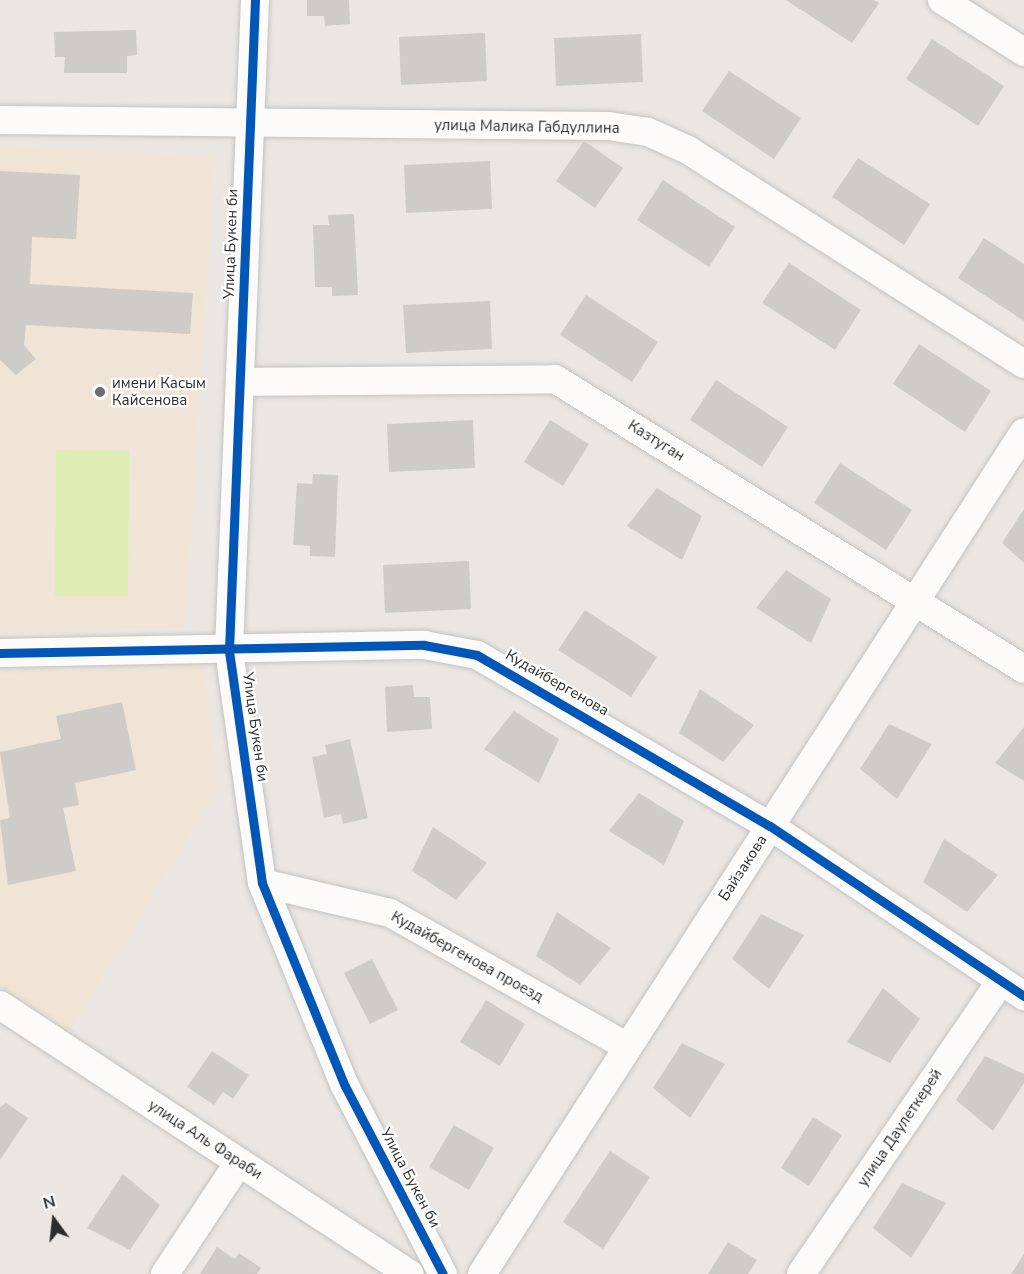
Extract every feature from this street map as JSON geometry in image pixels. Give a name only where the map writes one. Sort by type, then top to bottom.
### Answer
[{"type":"street","name":"Улица Букен би","points":[[255,0],[229,651],[262,883],[345,1086],[443,1274]]},
{"type":"street","points":[[942,0],[1024,52]]},
{"type":"street","name":"улица Малика Габдуллина","points":[[0,120],[250,125],[608,126],[648,132],[688,150],[1024,364]]},
{"type":"street","name":"Казтуган","points":[[240,382],[555,379],[913,604],[1024,669]]},
{"type":"street","name":"Байзакова","points":[[482,1274],[1024,432]]},
{"type":"street","name":"Кудайбергенова","points":[[0,653],[229,651],[424,645],[477,655],[770,826],[1024,996]]},
{"type":"street","name":"Кудайбергенова проезд","points":[[262,883],[390,913],[628,1047]]},
{"type":"street","name":"улица Даулеткерей","points":[[801,1274],[1000,982]]},
{"type":"street","name":"улица Аль Фараби","points":[[4,1017],[239,1162],[410,1274]]},
{"type":"street","points":[[165,1274],[239,1162]]},
{"type":"shaded area","name":"имени Касым Кайсенова","points":[[0,145],[215,157],[185,627],[0,632]]},
{"type":"shaded area","points":[[204,666],[218,789],[70,1032],[0,985],[0,671]]},
{"type":"green space","points":[[56,450],[129,451],[128,596],[55,596]]},
{"type":"building","points":[[307,0],[349,0],[350,24],[325,26],[324,16],[307,16]]},
{"type":"building","points":[[786,0],[874,0],[879,3],[852,43]]},
{"type":"building","points":[[136,30],[137,55],[127,56],[127,73],[64,73],[65,57],[55,57],[54,32]]},
{"type":"building","points":[[485,33],[487,81],[401,85],[399,37]]},
{"type":"building","points":[[641,34],[643,82],[556,86],[554,38]]},
{"type":"building","points":[[932,39],[1004,86],[978,126],[906,79]]},
{"type":"building","points":[[729,71],[801,118],[774,159],[702,111]]},
{"type":"building","points":[[584,141],[623,168],[595,208],[556,181]]},
{"type":"building","points":[[858,158],[930,204],[904,245],[832,197]]},
{"type":"building","points":[[490,161],[492,209],[406,213],[404,165]]},
{"type":"building","points":[[0,171],[80,175],[76,239],[32,237],[30,284],[193,293],[190,334],[26,325],[24,345],[36,359],[16,375],[0,360]]},
{"type":"building","points":[[663,180],[735,227],[709,267],[637,220]]},
{"type":"building","points":[[354,214],[358,295],[332,296],[332,287],[315,287],[313,225],[329,225],[328,215]]},
{"type":"building","points":[[984,238],[1024,264],[1024,321],[958,278]]},
{"type":"building","points":[[789,263],[861,310],[835,350],[762,303]]},
{"type":"building","points":[[586,295],[658,342],[632,382],[560,335]]},
{"type":"building","points":[[490,301],[492,349],[406,353],[403,305]]},
{"type":"building","points":[[919,344],[991,391],[965,432],[893,384]]},
{"type":"building","points":[[716,380],[788,427],[762,467],[690,420]]},
{"type":"building","points":[[473,420],[475,468],[389,472],[387,424]]},
{"type":"building","points":[[550,420],[589,444],[563,486],[524,462]]},
{"type":"building","points":[[840,463],[912,510],[886,550],[814,503]]},
{"type":"building","points":[[313,474],[338,475],[335,557],[310,556],[310,546],[293,545],[297,483],[312,484]]},
{"type":"building","points":[[657,488],[702,516],[682,560],[627,526]]},
{"type":"building","points":[[1024,509],[1024,563],[1002,543]]},
{"type":"building","points":[[469,561],[471,609],[385,613],[383,565]]},
{"type":"building","points":[[786,570],[831,599],[811,643],[756,608]]},
{"type":"building","points":[[585,610],[657,657],[631,697],[558,650]]},
{"type":"building","points":[[413,685],[414,697],[430,697],[432,729],[387,732],[385,687]]},
{"type":"building","points":[[700,689],[754,725],[723,762],[679,733]]},
{"type":"building","points":[[122,702],[136,770],[75,783],[79,805],[63,808],[76,871],[8,885],[0,820],[10,818],[0,752],[61,739],[56,716]]},
{"type":"building","points":[[514,711],[559,739],[539,783],[484,749]]},
{"type":"building","points":[[889,724],[932,744],[897,799],[860,769]]},
{"type":"building","points":[[1024,727],[1024,781],[995,763]]},
{"type":"building","points":[[350,739],[368,818],[343,824],[341,814],[324,818],[312,757],[327,754],[325,745]]},
{"type":"building","points":[[639,793],[684,821],[664,865],[609,831]]},
{"type":"building","points":[[433,827],[487,863],[456,900],[412,871]]},
{"type":"building","points":[[944,839],[998,875],[967,912],[923,882]]},
{"type":"building","points":[[557,912],[611,948],[580,985],[536,956]]},
{"type":"building","points":[[761,914],[804,935],[769,989],[732,959]]},
{"type":"building","points":[[372,959],[398,1010],[370,1024],[344,973]]},
{"type":"building","points":[[883,988],[920,1019],[890,1063],[847,1042]]},
{"type":"building","points":[[486,1000],[525,1024],[500,1066],[460,1042]]},
{"type":"building","points":[[682,1043],[725,1064],[690,1118],[653,1088]]},
{"type":"building","points":[[212,1051],[249,1075],[233,1099],[223,1092],[214,1105],[187,1087]]},
{"type":"building","points":[[985,1056],[1024,1074],[1024,1083],[993,1131],[956,1100]]},
{"type":"building","points":[[6,1103],[28,1118],[0,1160],[0,1107]]},
{"type":"building","points":[[813,1117],[842,1135],[809,1186],[781,1168]]},
{"type":"building","points":[[454,1125],[494,1148],[469,1190],[429,1167]]},
{"type":"building","points":[[610,1151],[650,1177],[603,1249],[563,1222]]},
{"type":"building","points":[[123,1174],[160,1205],[130,1250],[87,1228]]},
{"type":"building","points":[[902,1183],[946,1203],[911,1258],[873,1228]]},
{"type":"building","points":[[728,1242],[757,1260],[748,1274],[708,1274]]},
{"type":"building","points":[[217,1247],[235,1259],[239,1253],[261,1268],[257,1274],[200,1274]]},
{"type":"building","points":[[1024,1254],[1024,1274],[1011,1274]]},
{"type":"cycle path","points":[[255,0],[229,651],[262,883],[345,1086],[443,1274]]},
{"type":"cycle path","points":[[0,653],[424,645],[477,655],[770,826],[1024,996]]},
{"type":"place","name":"имени Касым Кайсенова","points":[[100,392]]}]
